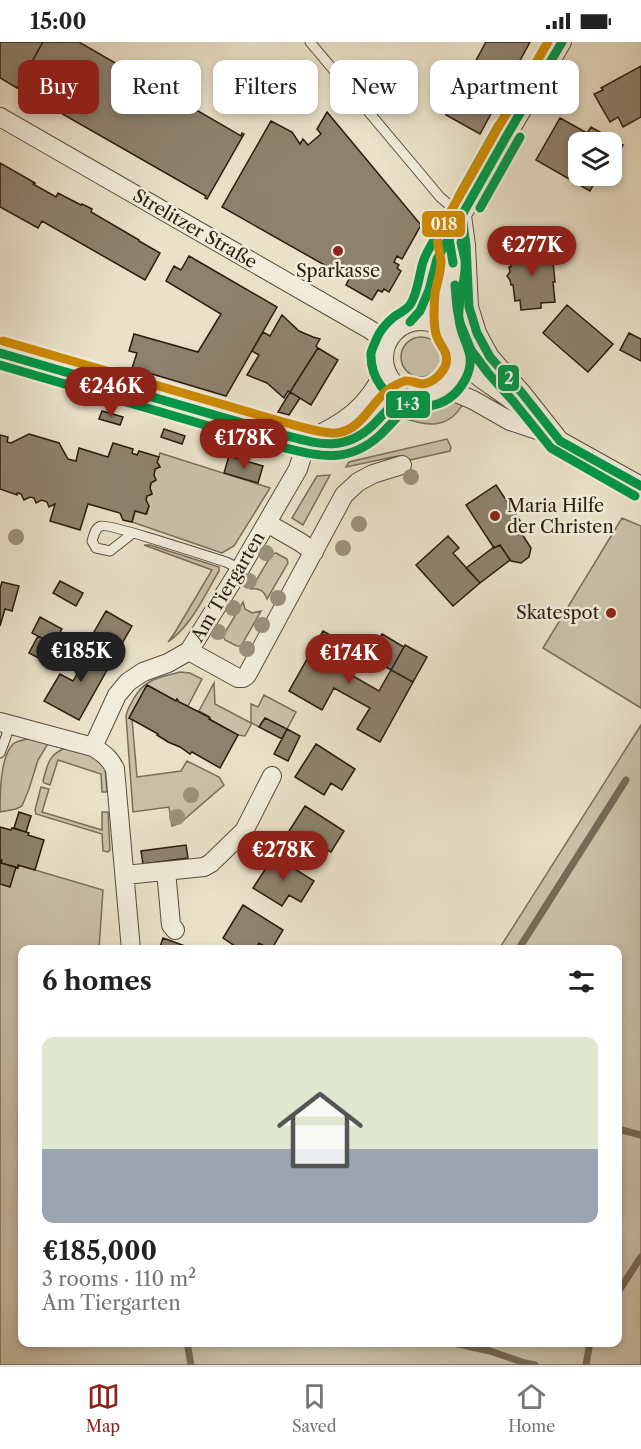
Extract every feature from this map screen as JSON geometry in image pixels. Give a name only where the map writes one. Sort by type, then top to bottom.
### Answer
[{"type":"street","points":[[410,322],[424,320],[442,327],[448,332],[458,349],[459,358],[453,377],[448,384],[432,394],[422,396],[407,393],[395,385],[389,378],[383,362],[386,345],[395,331],[410,322],[420,311],[429,290],[437,259],[562,42]]},
{"type":"street","name":"Strelitzer Straße","points":[[0,117],[369,329],[386,345]]},
{"type":"street","points":[[462,216],[469,307],[477,333],[490,357],[522,393],[553,437]]},
{"type":"street","points":[[448,332],[447,296],[453,263],[449,238]]},
{"type":"street","points":[[0,353],[280,434],[323,444],[338,445],[361,436],[397,399],[407,393]]},
{"type":"street","points":[[459,358],[466,367],[519,405],[553,437]]},
{"type":"street","points":[[307,440],[354,414],[379,383],[385,370]]},
{"type":"street","points":[[439,391],[454,392],[510,421],[553,437],[641,486]]},
{"type":"street","name":"Am Tiergarten","points":[[93,747],[117,695],[128,682],[143,672],[168,663],[189,651],[298,469],[307,440]]},
{"type":"street","name":"Am Tiergarten","points":[[189,651],[238,678],[247,675],[344,495],[358,482],[373,474],[402,465]]},
{"type":"street","name":"Am Tiergarten","points":[[267,523],[314,552]]},
{"type":"street","points":[[4,724],[93,747],[112,760],[116,769],[131,945]]},
{"type":"street","points":[[125,875],[204,867],[211,863],[244,831],[272,776]]},
{"type":"street","points":[[166,871],[171,925],[175,930]]},
{"type":"lane","points":[[310,42],[440,197],[462,216]]},
{"type":"lane","points":[[132,533],[226,562],[240,569]]},
{"type":"lane","points":[[0,753],[6,737],[4,724]]},
{"type":"shaded area","points":[[453,303],[463,307],[487,361],[482,369],[470,357],[465,339],[456,323]]},
{"type":"shaded area","points":[[421,337],[429,338],[435,343],[440,349],[440,365],[435,371],[429,376],[421,377],[413,376],[407,371],[402,365],[401,357],[402,349],[407,343],[413,338]]},
{"type":"shaded area","points":[[443,399],[464,402],[458,412],[444,422],[427,424],[397,415],[397,411],[409,405]]},
{"type":"shaded area","points":[[447,439],[451,447],[450,451],[410,460],[398,456],[346,467],[349,462]]},
{"type":"shaded area","points":[[160,453],[270,488],[234,546],[222,553],[132,522],[135,511],[147,514],[149,506],[146,500],[147,496],[152,494],[150,488],[151,483],[156,480],[155,469],[160,467],[157,462]]},
{"type":"shaded area","points":[[330,475],[303,525],[292,518],[317,476]]},
{"type":"shaded area","points":[[622,518],[641,526],[641,708],[543,648]]},
{"type":"shaded area","points":[[144,545],[219,567],[219,571],[191,619],[168,642],[212,570]]},
{"type":"shaded area","points":[[276,553],[287,559],[288,563],[267,599],[261,591],[251,589],[272,554]]},
{"type":"shaded area","points":[[243,602],[245,609],[252,613],[261,611],[241,646],[237,646],[225,640],[223,636]]},
{"type":"shaded area","points":[[180,672],[190,673],[202,679],[188,706],[147,685],[129,718],[132,719],[137,777],[181,771],[187,761],[219,777],[224,785],[180,823],[172,826],[169,807],[133,812],[126,716],[134,698],[143,686]]},
{"type":"shaded area","points":[[214,683],[215,704],[251,723],[251,704],[258,707],[264,695],[296,712],[287,729],[265,718],[259,727],[252,723],[245,736],[238,735],[199,711]]},
{"type":"shaded area","points":[[641,725],[641,1365],[0,1365],[0,860],[103,890],[99,945],[18,945],[18,1347],[622,1347],[622,945],[502,945]]},
{"type":"shaded area","points":[[32,738],[49,742],[38,760],[22,806],[0,812],[5,758],[13,744]]},
{"type":"shaded area","points":[[68,747],[90,753],[105,768],[106,792],[102,792],[101,774],[58,760],[50,785],[44,783],[50,760]]},
{"type":"shaded area","points":[[41,787],[49,789],[42,812],[102,830],[102,812],[108,812],[110,850],[103,851],[102,834],[36,814]]},
{"type":"building","points":[[0,42],[43,42],[33,60],[18,60],[17,88],[0,78]]},
{"type":"building","points":[[43,42],[79,42],[111,61],[111,114],[201,113],[241,136],[242,133],[244,134],[207,199],[206,196],[62,114],[99,114],[99,60],[33,60]]},
{"type":"building","points":[[486,42],[530,42],[520,60],[476,60]]},
{"type":"building","points":[[641,66],[641,117],[623,127],[618,117],[610,122],[594,94]]},
{"type":"building","points":[[327,112],[421,225],[402,259],[397,256],[394,262],[399,265],[397,268],[401,271],[389,292],[384,289],[382,292],[378,290],[372,300],[346,285],[352,273],[338,265],[335,271],[222,207],[271,121],[292,132],[300,144],[303,139],[308,145],[321,134],[317,129]]},
{"type":"building","points":[[447,114],[491,114],[480,134]]},
{"type":"building","points":[[560,118],[585,132],[568,132],[568,178],[536,160]]},
{"type":"building","points":[[591,127],[600,132],[588,132]]},
{"type":"building","points":[[0,163],[56,197],[58,193],[92,209],[91,212],[160,253],[145,280],[42,221],[38,228],[0,207]]},
{"type":"building","points":[[581,186],[593,186],[590,191]]},
{"type":"building","points":[[534,245],[534,250],[549,248],[551,262],[553,262],[555,302],[541,303],[541,308],[521,310],[520,300],[515,301],[513,285],[507,276],[510,272],[509,267],[511,267],[509,253],[525,251],[524,247]]},
{"type":"building","points":[[189,256],[277,307],[226,396],[132,368],[137,353],[129,351],[134,334],[198,352],[221,314],[166,281],[174,266],[181,270]]},
{"type":"building","points":[[567,305],[613,344],[588,372],[543,333]]},
{"type":"building","points":[[282,315],[299,331],[320,339],[316,346],[318,348],[284,398],[267,383],[247,375],[259,355],[252,351],[263,332],[270,336]]},
{"type":"building","points":[[629,333],[641,339],[641,361],[620,350]]},
{"type":"building","points":[[318,348],[338,360],[311,405],[290,392]]},
{"type":"building","points":[[290,392],[300,398],[289,415],[278,412]]},
{"type":"building","points":[[102,411],[123,417],[120,425],[99,419]]},
{"type":"building","points":[[164,429],[185,436],[182,444],[161,437]]},
{"type":"building","points":[[29,434],[59,443],[68,459],[76,461],[79,448],[108,457],[113,443],[133,449],[132,453],[137,455],[139,451],[159,457],[157,462],[160,467],[155,469],[156,480],[151,483],[152,494],[147,496],[149,506],[146,514],[135,511],[132,522],[123,520],[120,513],[88,504],[80,530],[50,521],[55,504],[49,507],[47,502],[42,500],[36,503],[34,498],[30,497],[24,500],[21,494],[17,493],[17,495],[0,489],[0,435],[8,437],[7,442],[11,443]]},
{"type":"building","points":[[229,456],[263,466],[258,483],[224,473]]},
{"type":"building","name":"Maria Hilfe der Christen","points":[[496,485],[525,528],[520,531],[531,548],[529,557],[521,563],[511,561],[500,545],[494,548],[466,505]]},
{"type":"building","points":[[448,536],[459,548],[453,553],[480,583],[453,606],[416,565]]},
{"type":"building","points":[[500,545],[510,560],[480,583],[466,568]]},
{"type":"building","points":[[60,581],[83,593],[76,606],[53,593]]},
{"type":"building","points":[[2,582],[19,586],[12,611],[5,609],[0,626],[0,588]]},
{"type":"building","points":[[106,611],[132,626],[116,654],[90,639]]},
{"type":"building","points":[[40,617],[62,629],[53,644],[32,633]]},
{"type":"building","points":[[323,631],[356,650],[344,671],[379,691],[391,670],[413,682],[380,742],[357,729],[370,708],[334,688],[322,710],[289,691]]},
{"type":"building","points":[[382,634],[404,647],[391,670],[369,657]]},
{"type":"building","points":[[38,636],[55,645],[46,662],[29,653]]},
{"type":"building","points":[[95,642],[116,654],[79,720],[44,701],[60,674],[73,681]]},
{"type":"building","points":[[405,645],[427,657],[413,682],[391,670]]},
{"type":"building","points":[[147,685],[176,701],[177,699],[238,735],[220,768],[168,742],[129,718]]},
{"type":"building","points":[[265,718],[287,729],[282,739],[259,727]]},
{"type":"building","points":[[287,729],[300,736],[288,761],[274,754]]},
{"type":"building","points":[[316,744],[355,769],[342,790],[331,783],[324,795],[295,777]]},
{"type":"building","points":[[305,806],[344,831],[331,852],[320,846],[313,856],[284,839]]},
{"type":"building","points":[[19,812],[31,816],[26,832],[14,828]]},
{"type":"building","points":[[0,827],[26,832],[29,833],[28,835],[44,840],[35,870],[1,863]]},
{"type":"building","points":[[284,839],[302,850],[297,858],[279,847]]},
{"type":"building","points":[[186,845],[188,858],[143,864],[141,851]]},
{"type":"building","points":[[274,856],[314,881],[301,902],[289,895],[282,906],[253,888]]},
{"type":"building","points":[[0,860],[2,860],[1,863],[16,867],[10,887],[0,884]]},
{"type":"building","points":[[243,905],[283,930],[274,945],[259,943],[258,945],[234,945],[223,938]]},
{"type":"building","points":[[163,938],[182,945],[161,945]]},
{"type":"waterway","points":[[521,945],[626,780]]},
{"type":"waterway","points":[[622,1130],[641,1135]]},
{"type":"waterway","points":[[622,1286],[641,1257]]},
{"type":"waterway","points":[[188,1347],[191,1365]]},
{"type":"waterway","points":[[472,1347],[535,1365]]},
{"type":"waterway","points":[[586,1365],[589,1347]]},
{"type":"transit line","name":"018","points":[[3,341],[310,429],[331,433],[346,431],[361,420],[392,387],[405,381],[421,384],[430,382],[445,367],[447,359],[437,338],[434,319],[435,293],[441,265],[438,234],[548,42]]},
{"type":"transit line","name":"2","points":[[453,263],[449,238],[562,42]]},
{"type":"transit line","name":"1+3","points":[[459,196],[499,125]]},
{"type":"transit line","name":"1+3","points":[[480,208],[520,137]]},
{"type":"transit line","name":"2","points":[[462,216],[469,307],[477,333],[490,357],[560,441],[641,486]]},
{"type":"transit line","name":"2","points":[[410,322],[420,311],[429,290],[437,259],[459,220]]},
{"type":"transit line","name":"1+3","points":[[438,234],[423,262],[413,300],[384,327],[371,353],[373,371],[381,386],[393,397],[408,404],[423,407],[439,403],[453,395],[469,371],[470,355],[459,319],[459,304],[465,275],[465,260],[461,242]]},
{"type":"transit line","name":"1+3","points":[[455,285],[460,323],[471,350],[551,448],[635,496]]},
{"type":"transit line","name":"2","points":[[0,353],[317,443],[340,443],[362,434],[407,393]]},
{"type":"transit line","name":"1+3","points":[[0,365],[277,446],[317,455],[342,455],[366,445],[379,436],[413,403]]},
{"type":"place","name":"Sparkasse","points":[[338,251]]},
{"type":"place","name":"Maria Hilfe der Christen","points":[[495,516]]},
{"type":"place","name":"Skatespot","points":[[611,613]]}]
